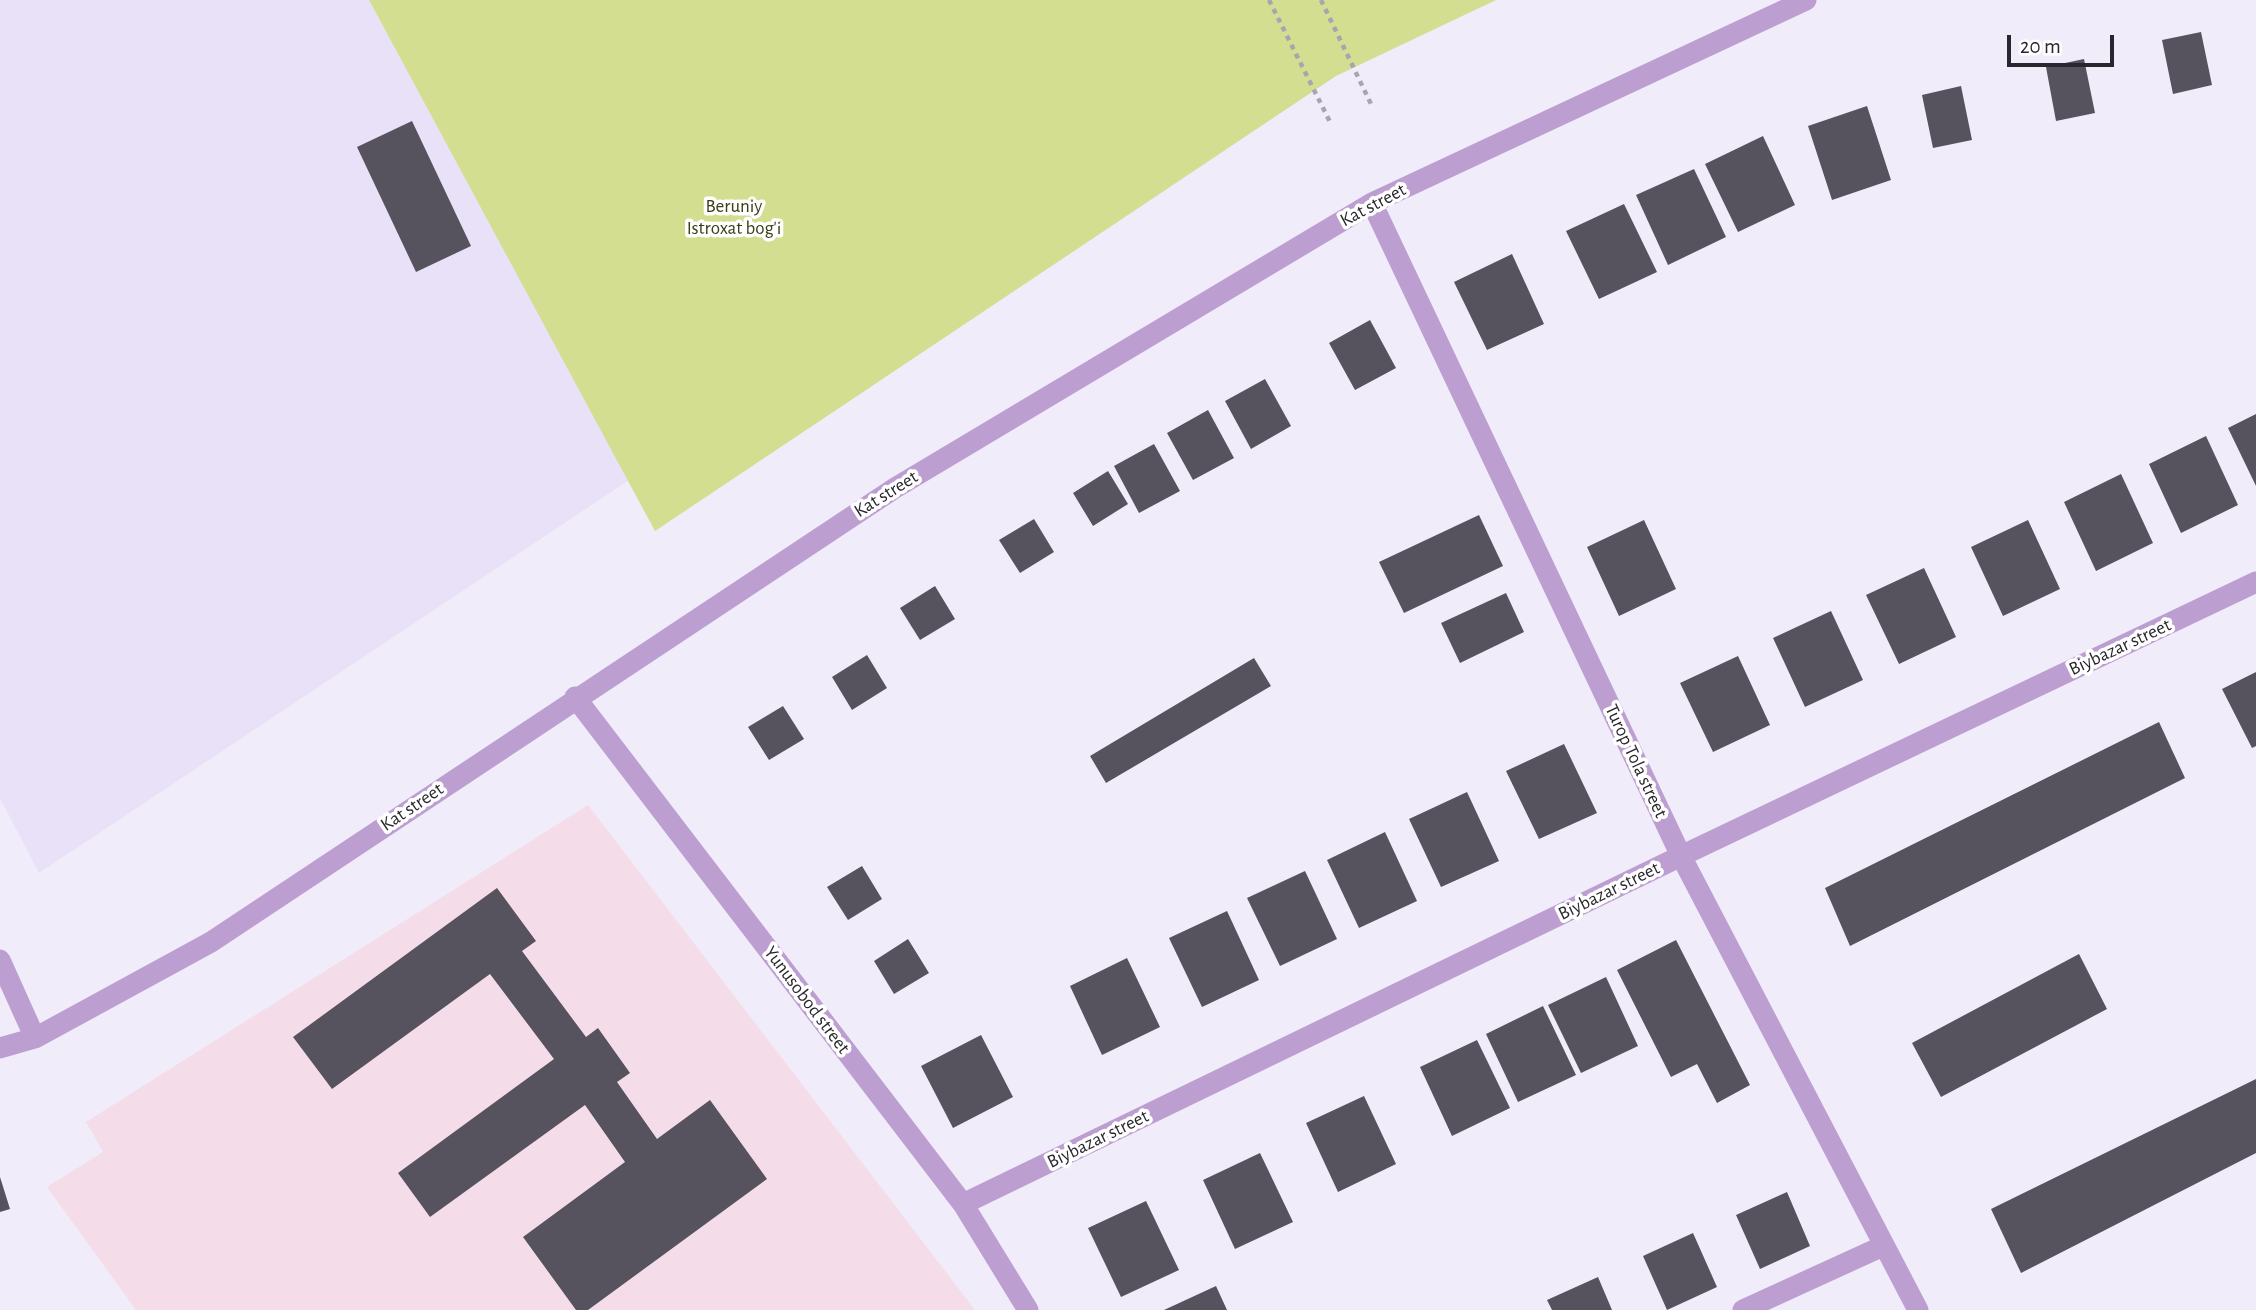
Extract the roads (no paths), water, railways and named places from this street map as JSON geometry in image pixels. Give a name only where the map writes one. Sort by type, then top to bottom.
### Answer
[{"type":"street","name":"Kat street","points":[[0,1048],[36,1038],[211,942],[575,697],[895,488],[1372,203],[1806,0]]},
{"type":"street","name":"Turop Tola street","points":[[1372,203],[1681,856],[1918,1310]]},
{"type":"street","name":"Biybazar street","points":[[963,1204],[1681,856],[2256,582]]},
{"type":"street","name":"Yunusobod street","points":[[575,697],[963,1204],[1028,1310]]},
{"type":"street","points":[[0,960],[36,1038]]},
{"type":"street","points":[[1743,1310],[1883,1246]]},
{"type":"park label","name":"Beruniy Istroxat bog'i","points":[[734,217]]}]
